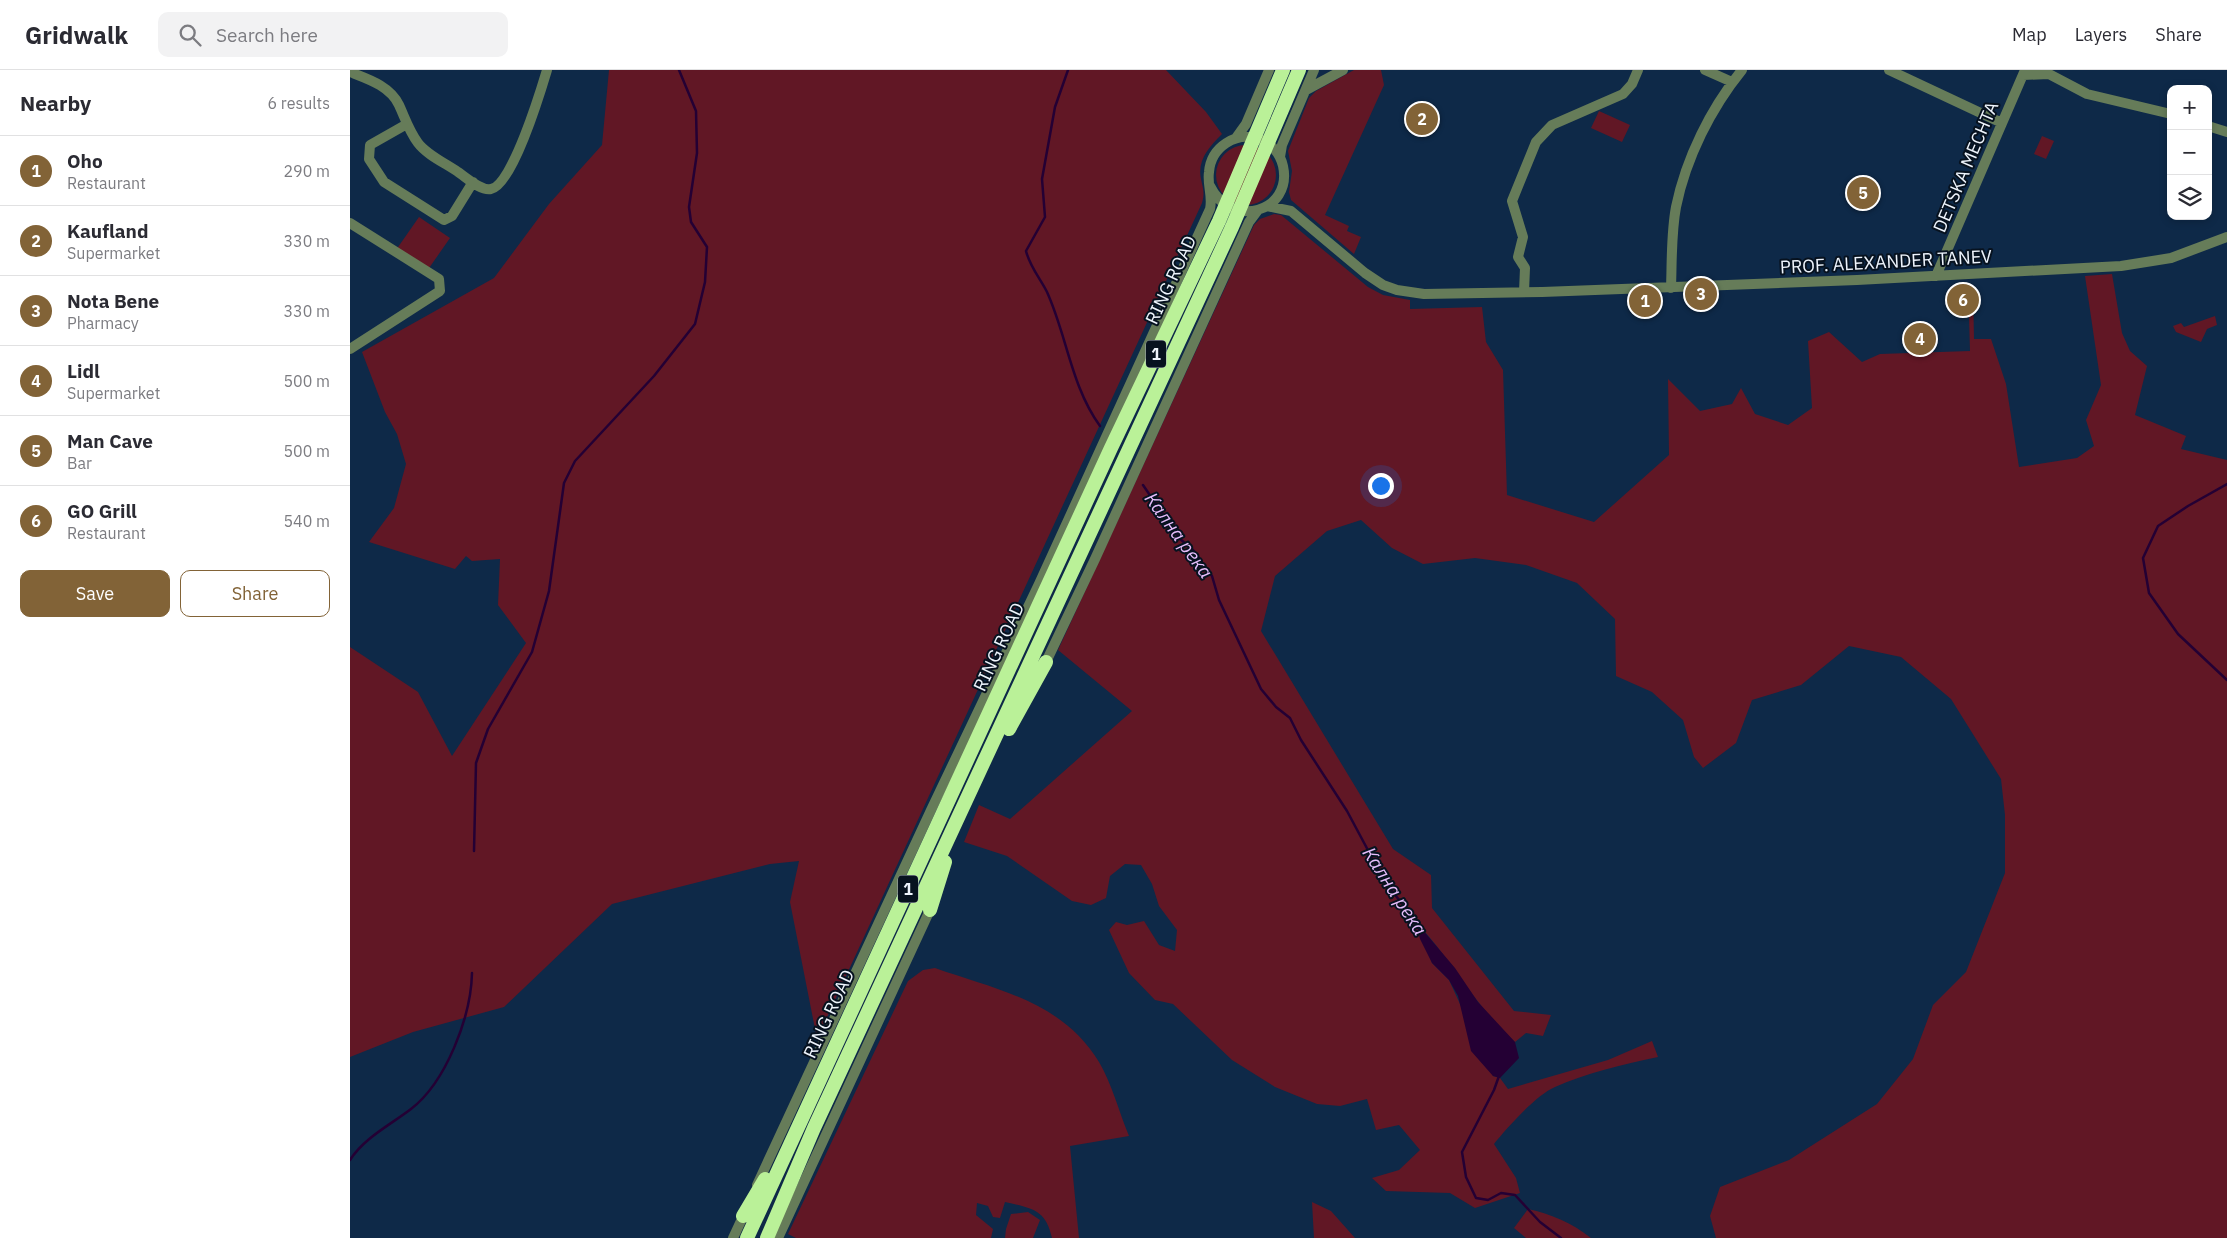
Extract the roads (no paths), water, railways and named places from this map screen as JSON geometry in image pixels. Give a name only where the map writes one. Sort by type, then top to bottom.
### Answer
[{"type":"highway","name":"RING ROAD","points":[[767,1238],[800,1162],[981,769],[1226,224],[1260,124],[1283,70]]},
{"type":"highway","name":"RING ROAD","points":[[746,1238],[1072,532],[1274,129],[1299,70]]},
{"type":"highway","points":[[1049,563],[1072,532]]},
{"type":"highway","points":[[1014,658],[1024,617]]},
{"type":"highway","points":[[981,769],[1003,739],[1046,662]]},
{"type":"highway","points":[[930,910],[938,890],[955,826]]},
{"type":"highway","points":[[743,1216],[801,1121]]},
{"type":"highway","points":[[784,1225],[800,1162]]},
{"type":"street","points":[[350,72],[374,82],[394,97],[407,124],[424,150],[473,182],[484,188],[492,189],[496,187],[511,165],[532,117],[546,70]]},
{"type":"street","points":[[1280,157],[1282,145],[1314,70]]},
{"type":"street","points":[[1305,91],[1343,70]]},
{"type":"street","points":[[1524,292],[1524,268],[1518,257],[1523,237],[1512,201],[1536,142],[1552,125],[1624,94],[1632,84],[1638,70]]},
{"type":"street","points":[[1705,70],[1732,82]]},
{"type":"street","points":[[1671,288],[1673,227],[1683,182],[1706,126],[1732,82],[1742,70]]},
{"type":"street","points":[[1889,70],[2002,123]]},
{"type":"street","points":[[1236,138],[1246,124],[1267,72]]},
{"type":"street","points":[[2024,73],[2049,74],[2087,94],[2167,113]]},
{"type":"street","name":"DETSKA MECHTA","points":[[1936,276],[2024,73]]},
{"type":"street","points":[[407,124],[370,145],[369,159],[384,182],[444,220],[452,216],[473,182]]},
{"type":"street","points":[[2212,127],[2227,132]]},
{"type":"street","points":[[1046,662],[1249,222],[1281,189],[1284,169],[1280,157],[1272,147],[1261,140],[1249,137],[1236,138],[1224,144],[1212,160],[1208,173],[1210,186],[1214,194],[1226,206],[1242,212],[1262,208]]},
{"type":"street","name":"RING ROAD","points":[[733,1238],[931,810],[1024,617],[1210,209],[1212,198],[1210,186]]},
{"type":"street","name":"PROF. ALEXANDER TANEV","points":[[1281,189],[1291,212],[1365,273],[1397,290],[1424,294],[1671,288],[2122,266],[2171,258],[2227,237]]},
{"type":"street","name":"PROF. ALEXANDER TANEV","points":[[1262,208],[1291,212]]},
{"type":"street","points":[[350,223],[439,279],[440,291],[350,349]]},
{"type":"street","points":[[778,1238],[930,910]]},
{"type":"waterway","points":[[474,851],[476,763],[488,729],[532,652],[549,591],[564,483],[575,461],[654,376],[695,324],[705,282],[707,247],[691,222],[689,207],[697,153],[696,111],[679,70]]},
{"type":"waterway","name":"Кална река","points":[[1068,70],[1055,107],[1042,179],[1045,217],[1026,251],[1054,309],[1082,394],[1100,426]]},
{"type":"waterway","points":[[2227,484],[2158,526],[2143,558],[2149,593],[2178,634],[2227,680]]},
{"type":"waterway","name":"Кална река","points":[[1143,485],[1179,538],[1193,550],[1212,576],[1219,600],[1261,689],[1276,707],[1290,718],[1301,740],[1347,811],[1385,882],[1418,924]]},
{"type":"waterway","points":[[350,1160],[370,1138],[411,1109],[435,1083],[454,1047],[461,1028],[471,990],[472,973]]},
{"type":"waterway","name":"Кална река","points":[[1499,1076],[1494,1090],[1462,1152],[1466,1177],[1476,1198],[1488,1200],[1501,1193],[1515,1195],[1540,1222],[1561,1238]]},
{"type":"place","name":"Kaufland","points":[[1422,119]]},
{"type":"place","name":"Man Cave","points":[[1863,193]]},
{"type":"place","name":"Nota Bene","points":[[1701,294]]},
{"type":"place","name":"GO Grill","points":[[1963,300]]},
{"type":"place","name":"Oho","points":[[1645,301]]},
{"type":"place","name":"Lidl","points":[[1920,339]]}]
